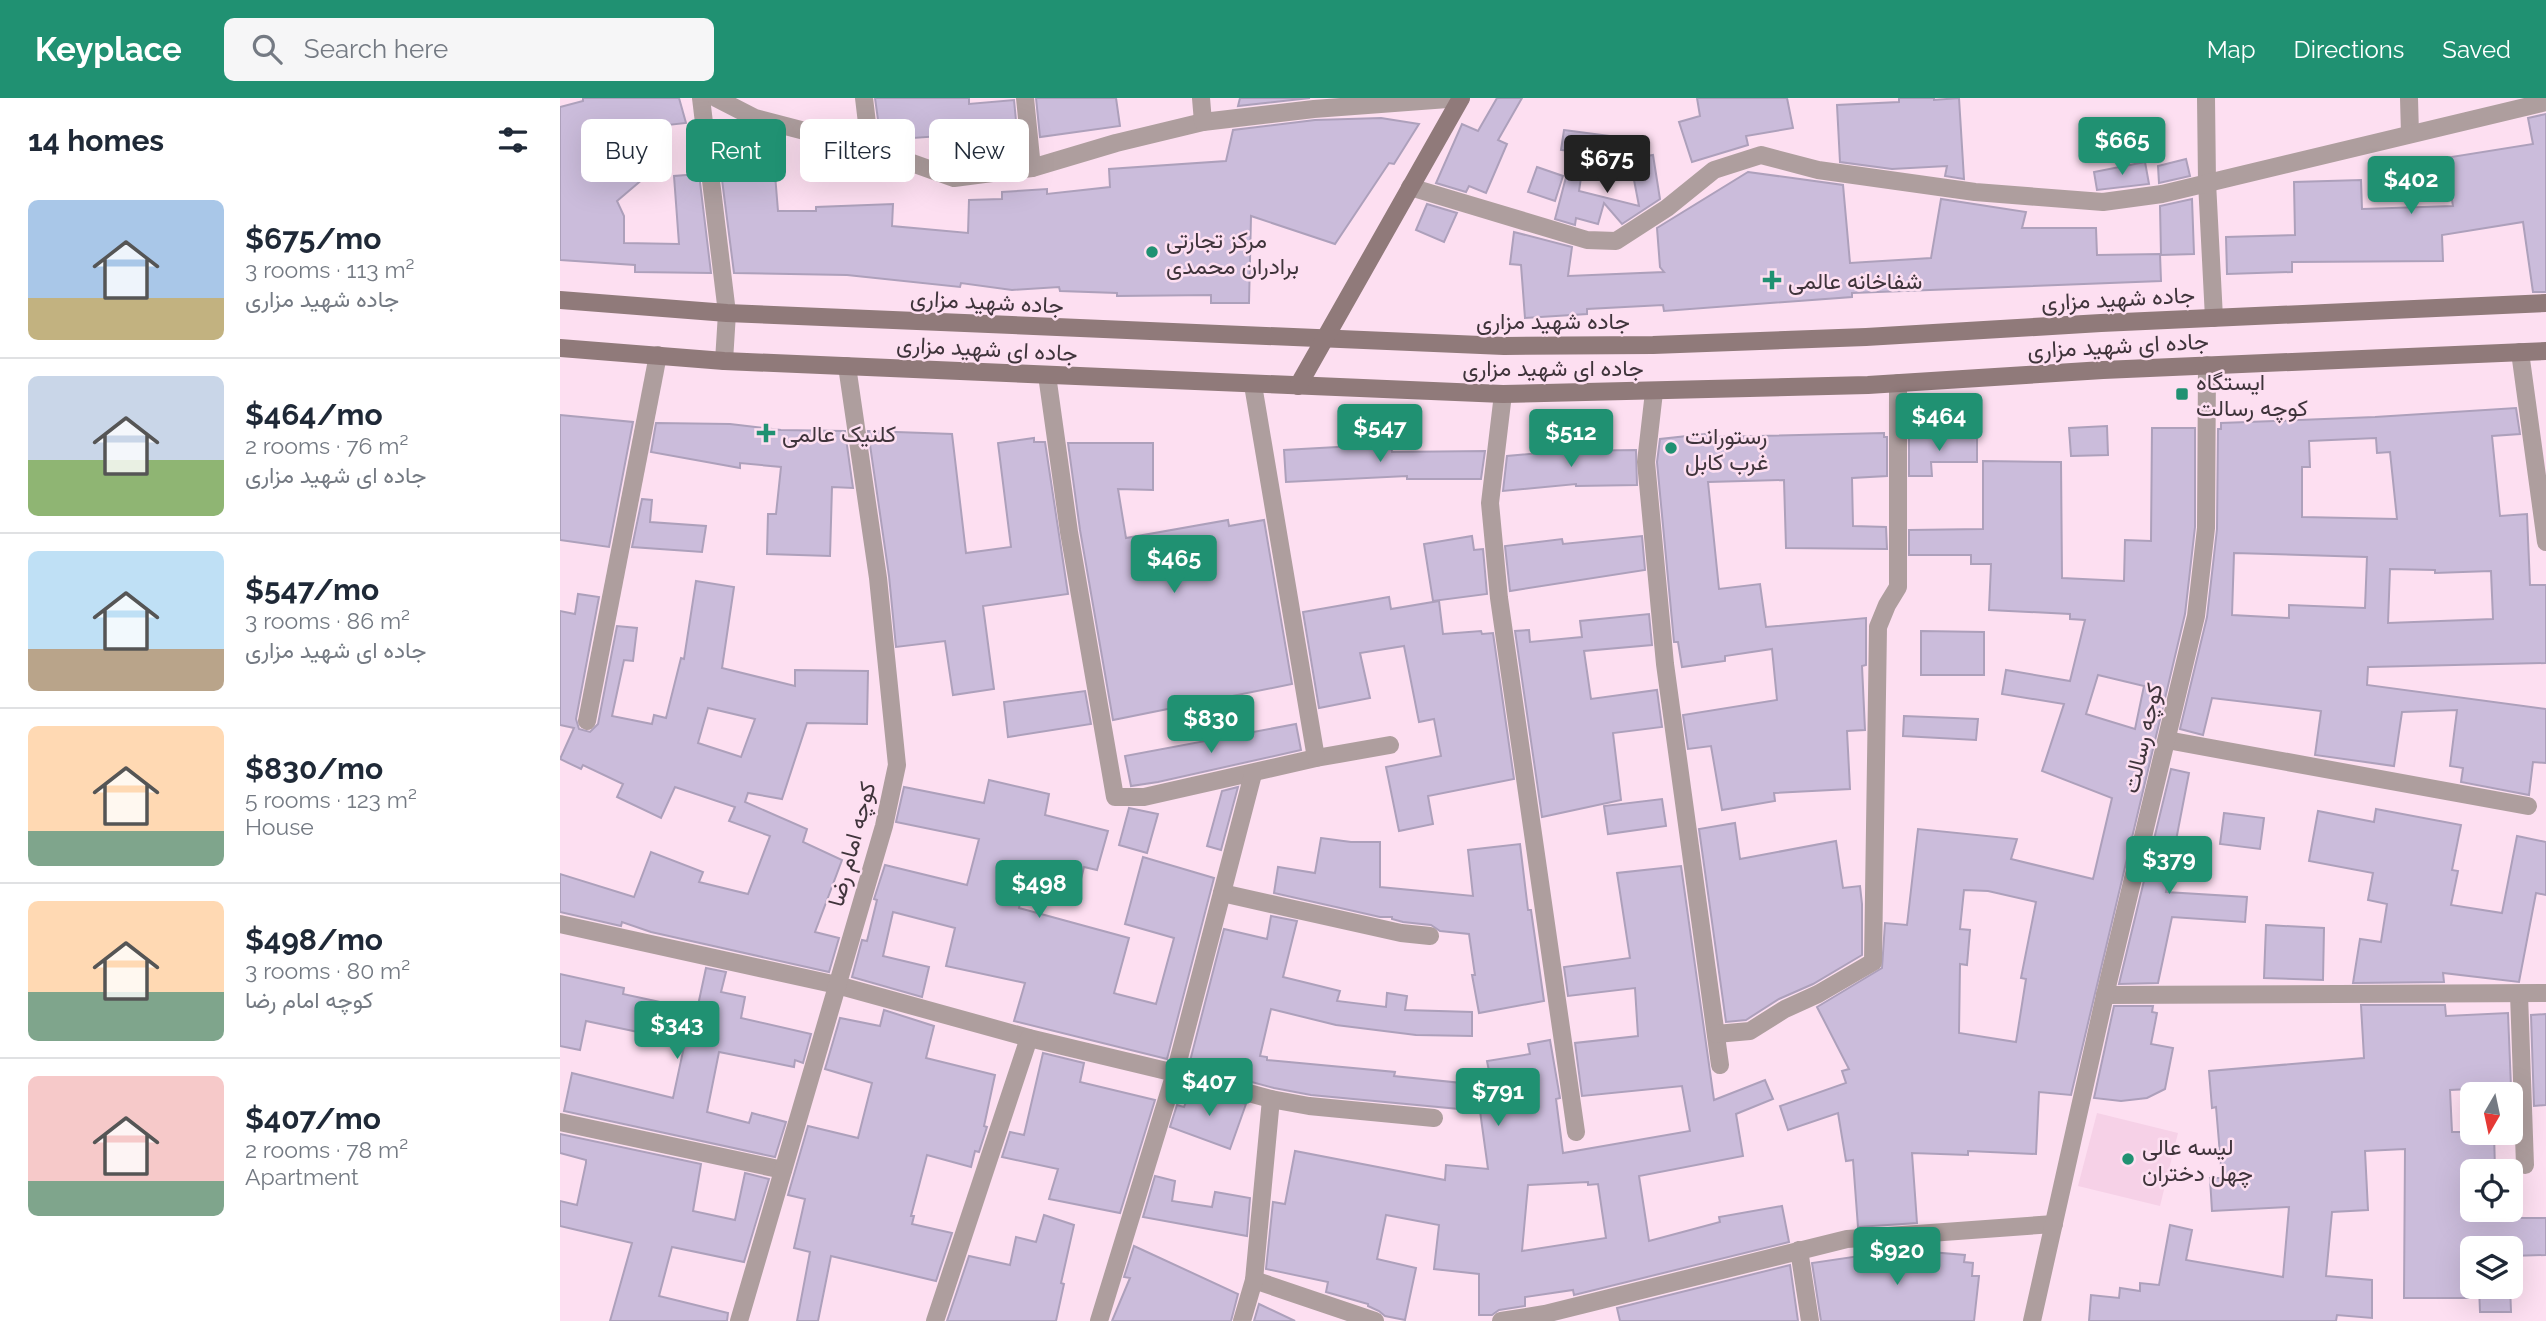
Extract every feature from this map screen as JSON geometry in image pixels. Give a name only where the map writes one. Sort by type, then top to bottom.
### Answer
[{"type":"main road","points":[[1298,386],[1461,98]]},
{"type":"main road","name":"جاده شهید مزاری","points":[[560,300],[727,313],[1504,346],[1653,345],[1866,337],[2546,303]]},
{"type":"main road","name":"جاده ای شهید مزاری","points":[[560,348],[724,360],[1503,394],[1654,392],[1898,383],[2207,365],[2546,351]]},
{"type":"street","points":[[701,98],[727,313],[724,360]]},
{"type":"street","points":[[716,98],[755,118],[800,130]]},
{"type":"street","points":[[864,98],[867,119]]},
{"type":"street","points":[[1025,98],[1032,168]]},
{"type":"street","points":[[1201,98],[1203,122]]},
{"type":"street","points":[[915,164],[954,178],[1032,168],[1116,143],[1203,122],[1314,109],[1461,98]]},
{"type":"street","points":[[2206,98],[2214,318]]},
{"type":"street","points":[[2409,98],[2410,134]]},
{"type":"street","points":[[1410,187],[1587,240],[1616,241],[1667,208],[1714,170],[1760,155],[1818,170],[1975,192],[2103,202],[2162,194],[2546,102]]},
{"type":"street","points":[[2520,352],[2546,542]]},
{"type":"street","points":[[587,721],[658,355]]},
{"type":"street","name":"کوچه رسالت","points":[[2032,1321],[2105,995],[2196,617],[2206,528],[2207,365]]},
{"type":"street","name":"کوچه امام رضا","points":[[739,1321],[884,826],[897,765],[878,578],[847,366]]},
{"type":"street","points":[[1047,375],[1069,532],[1115,797],[1144,797],[1316,758],[1390,745]]},
{"type":"street","points":[[1716,1034],[1751,1031],[1785,1009],[1818,994],[1873,962],[1878,627],[1898,587],[1898,383]]},
{"type":"street","points":[[1253,385],[1316,758]]},
{"type":"street","points":[[1654,392],[1646,462],[1665,664],[1720,1065]]},
{"type":"street","points":[[1503,394],[1490,502],[1499,598],[1576,1132]]},
{"type":"street","points":[[2167,740],[2528,806]]},
{"type":"street","points":[[1099,1321],[1175,1073],[1253,774]]},
{"type":"street","points":[[1222,893],[1401,933],[1430,936]]},
{"type":"street","points":[[560,924],[837,985],[1029,1038],[1271,1099],[1309,1106],[1434,1118]]},
{"type":"street","points":[[2105,995],[2546,993]]},
{"type":"street","points":[[2519,994],[2525,1165]]},
{"type":"street","points":[[936,1321],[1029,1038]]},
{"type":"street","points":[[1242,1321],[1254,1280],[1271,1099]]},
{"type":"street","points":[[560,1122],[783,1170]]},
{"type":"street","points":[[1501,1321],[1545,1314],[1847,1239],[2054,1224]]},
{"type":"street","points":[[1799,1250],[1810,1321]]},
{"type":"street","points":[[1254,1280],[1375,1321]]},
{"type":"shaded area","name":"لیسه عالی چهل دختران","points":[[2097,1113],[2178,1133],[2160,1206],[2078,1186]]},
{"type":"building","points":[[583,98],[679,98],[686,123],[672,125],[672,119],[581,119],[581,182],[639,182],[617,201],[624,216],[624,243],[679,244],[674,176],[686,175],[686,182],[700,182],[711,273],[635,272],[635,265],[560,260],[560,107],[583,101]]},
{"type":"building","points":[[875,98],[969,98],[969,104],[1014,100],[1016,119],[929,119],[929,137],[915,138],[915,119],[878,119]]},
{"type":"building","points":[[1036,98],[1116,98],[1120,126],[1040,137]]},
{"type":"building","points":[[1240,98],[1310,98],[1238,106]]},
{"type":"building","points":[[1497,98],[1522,98],[1498,140],[1507,144],[1486,193],[1469,186],[1466,192],[1436,183],[1462,124],[1478,131]]},
{"type":"building","points":[[1697,98],[1787,98],[1793,128],[1746,136],[1748,145],[1692,162],[1679,122],[1700,116]]},
{"type":"building","points":[[1899,98],[1959,98],[1964,179],[1945,176],[1947,166],[1892,169],[1840,162],[1837,105],[1899,102]]},
{"type":"building","points":[[2546,114],[2546,292],[2533,292],[2523,222],[2442,235],[2443,261],[2292,262],[2292,272],[2227,274],[2226,237],[2295,235],[2294,182],[2361,180],[2362,209],[2453,206],[2445,158],[2533,144],[2528,118]]},
{"type":"building","points":[[1381,118],[1419,124],[1394,164],[1389,163],[1335,244],[1251,216],[1249,303],[1211,303],[1211,295],[1117,296],[1117,293],[1060,291],[1059,287],[1012,290],[961,283],[960,287],[847,275],[734,273],[722,182],[776,182],[778,211],[816,211],[816,207],[893,204],[892,226],[968,233],[969,200],[1002,199],[1002,192],[1047,189],[1047,194],[1110,187],[1109,169],[1226,161],[1233,130],[1315,120]]},
{"type":"building","points":[[1564,130],[1618,137],[1615,157],[1561,150]]},
{"type":"building","points":[[1653,155],[1660,199],[1622,224],[1604,203],[1598,224],[1576,218],[1575,225],[1555,219],[1570,162],[1583,164],[1579,191],[1639,206],[1630,159]]},
{"type":"building","points":[[2186,159],[2190,176],[2159,183],[2158,166]]},
{"type":"building","points":[[2145,162],[2149,184],[2097,190],[2094,172]]},
{"type":"building","points":[[1537,167],[1563,176],[1555,201],[1528,192]]},
{"type":"building","points":[[1748,172],[1843,185],[1850,263],[1931,258],[1941,199],[2026,212],[2022,228],[2096,228],[2097,255],[2160,254],[2161,281],[1852,293],[1852,297],[1664,311],[1663,305],[1587,309],[1587,314],[1525,318],[1521,265],[1510,264],[1514,232],[1572,247],[1568,276],[1664,272],[1660,267],[1657,228]]},
{"type":"building","points":[[2192,199],[2194,254],[2161,255],[2160,206]]},
{"type":"building","points":[[1427,204],[1457,213],[1444,242],[1416,230]]},
{"type":"building","points":[[2516,408],[2520,434],[2492,436],[2500,516],[2527,514],[2530,585],[2546,585],[2546,663],[2368,667],[2367,685],[2546,709],[2546,763],[2533,762],[2529,795],[2461,782],[2463,768],[2450,766],[2457,710],[2402,712],[2394,766],[2315,755],[2321,711],[2212,698],[2203,735],[2180,729],[2207,617],[2217,529],[2218,429],[2221,429],[2221,423]],"holes":[[[2376,438],[2377,453],[2390,452],[2397,519],[2302,517],[2302,467],[2310,467],[2309,441]],[[2234,553],[2367,557],[2365,608],[2289,605],[2289,618],[2232,615]],[[2390,569],[2435,570],[2435,573],[2491,571],[2493,619],[2388,623]]]},
{"type":"building","points":[[560,415],[633,422],[609,547],[560,540]]},
{"type":"building","points":[[656,423],[730,424],[781,430],[845,431],[853,488],[832,487],[830,556],[767,554],[768,514],[776,514],[781,467],[740,463],[740,468],[651,452]]},
{"type":"building","points":[[2107,426],[2108,455],[2071,456],[2069,428]]},
{"type":"building","points":[[2152,428],[2195,428],[2195,527],[2185,614],[2071,1095],[2039,1092],[2036,1154],[1968,1151],[1968,1155],[1912,1153],[1917,1223],[1858,1227],[1853,1160],[1846,1161],[1838,1113],[1788,1130],[1780,1106],[1846,1083],[1842,1071],[1849,1069],[1817,1007],[1882,968],[1885,923],[1907,925],[1918,829],[2017,839],[2011,859],[2093,879],[2112,798],[2042,771],[2064,704],[2002,694],[2006,670],[2070,681],[2085,620],[2070,619],[2070,614],[1989,610],[1991,564],[1971,564],[1971,555],[1909,555],[1909,530],[1983,529],[1983,461],[2061,462],[2062,578],[2124,581],[2125,540],[2151,541]],"holes":[[[2098,675],[2144,686],[2135,729],[2086,714]],[[1964,890],[1988,891],[2036,902],[2021,978],[2026,979],[2016,1042],[1959,1033],[1960,964],[1967,965],[1970,930],[1960,929]]]},
{"type":"building","points":[[868,431],[952,434],[966,553],[1011,547],[998,443],[1034,438],[1034,442],[1045,442],[1068,594],[983,606],[994,689],[953,695],[945,641],[896,647],[889,576]]},
{"type":"building","points":[[1714,433],[1714,437],[1884,433],[1884,437],[1887,437],[1887,476],[1852,478],[1853,526],[1886,527],[1887,549],[1786,548],[1784,480],[1708,482],[1719,589],[1760,584],[1766,627],[1866,618],[1866,665],[1862,666],[1865,730],[1847,731],[1850,789],[1774,793],[1775,801],[1722,810],[1711,746],[1688,749],[1683,715],[1777,700],[1772,649],[1725,656],[1725,661],[1682,667],[1678,642],[1674,642],[1657,462],[1660,439]]},
{"type":"building","points":[[1909,437],[1977,437],[1977,462],[1931,462],[1932,476],[1909,476]]},
{"type":"building","points":[[1068,443],[1153,443],[1153,490],[1118,489],[1126,538],[1228,520],[1229,526],[1264,520],[1292,684],[1113,720],[1080,530]]},
{"type":"building","points":[[1391,444],[1392,452],[1485,451],[1481,479],[1407,479],[1407,476],[1286,482],[1284,450]]},
{"type":"building","points":[[1636,450],[1637,485],[1576,484],[1503,491],[1507,456],[1562,451]]},
{"type":"building","points":[[642,499],[652,500],[650,522],[706,526],[702,552],[632,547]]},
{"type":"building","points":[[1472,536],[1474,550],[1483,549],[1487,594],[1433,601],[1424,544]]},
{"type":"building","points":[[1642,536],[1645,570],[1510,591],[1505,546],[1562,539],[1563,544]]},
{"type":"building","points":[[696,581],[734,587],[722,668],[795,686],[795,670],[868,671],[867,724],[807,723],[782,799],[748,793],[745,802],[807,829],[803,842],[842,860],[815,932],[839,938],[829,972],[651,932],[622,922],[621,926],[560,912],[560,874],[634,897],[651,852],[703,872],[699,882],[748,894],[770,836],[729,821],[735,807],[675,787],[661,818],[617,797],[623,784],[583,765],[581,769],[560,759],[574,728],[560,725],[560,611],[575,614],[578,594],[599,597],[576,719],[579,729],[590,732],[598,724],[617,626],[637,628],[633,661],[624,660],[612,716],[652,724],[654,715],[666,718],[681,658],[684,659]],"holes":[[[708,708],[755,719],[741,757],[698,743]]]},
{"type":"building","points":[[1389,597],[1391,609],[1439,601],[1443,634],[1481,631],[1482,634],[1493,633],[1514,779],[1428,796],[1433,824],[1399,831],[1386,767],[1441,756],[1434,719],[1419,722],[1404,646],[1360,653],[1370,698],[1319,708],[1303,612]]},
{"type":"building","points":[[1649,614],[1652,645],[1584,651],[1591,699],[1657,690],[1662,727],[1613,733],[1621,800],[1542,817],[1515,631],[1529,630],[1530,642],[1582,637],[1580,621]]},
{"type":"building","points":[[1921,631],[1984,632],[1984,675],[1921,675]]},
{"type":"building","points":[[1085,691],[1091,724],[1008,737],[1004,702]]},
{"type":"building","points":[[1904,716],[1978,719],[1976,740],[1903,736]]},
{"type":"building","points":[[1296,724],[1301,750],[1131,786],[1125,756]]},
{"type":"building","points":[[2171,769],[2189,773],[2166,892],[2247,897],[2245,922],[2172,917],[2158,983],[2119,984]]},
{"type":"building","points":[[989,780],[1049,794],[1045,815],[1108,831],[1097,870],[1084,867],[1080,883],[1028,869],[1019,908],[1129,938],[1114,993],[1156,1004],[1174,938],[1125,924],[1143,857],[1214,878],[1167,1059],[1014,1021],[1025,983],[946,966],[955,928],[893,912],[883,956],[929,967],[922,997],[852,977],[862,940],[867,941],[877,900],[874,899],[885,865],[967,885],[979,839],[896,822],[904,787],[984,803]]},
{"type":"building","points":[[1238,787],[1221,850],[1207,846],[1222,791]]},
{"type":"building","points":[[1662,799],[1666,826],[1608,834],[1604,806]]},
{"type":"building","points":[[1129,808],[1158,814],[1147,853],[1119,845]]},
{"type":"building","points":[[2376,809],[2461,825],[2452,870],[2458,871],[2451,905],[2502,913],[2517,836],[2546,842],[2546,895],[2536,893],[2519,982],[2443,973],[2444,982],[2353,983],[2360,939],[2381,942],[2387,904],[2368,900],[2373,873],[2309,861],[2318,811],[2374,822]]},
{"type":"building","points":[[2224,813],[2264,818],[2260,849],[2220,844]]},
{"type":"building","points":[[1735,823],[1740,859],[1836,841],[1843,888],[1860,886],[1862,955],[1813,984],[1779,999],[1746,1020],[1726,1022],[1699,829]]},
{"type":"building","points":[[1321,838],[1380,842],[1380,887],[1473,896],[1468,850],[1520,844],[1544,1001],[1479,1013],[1472,975],[1475,975],[1469,934],[1440,931],[1431,925],[1403,922],[1392,917],[1380,917],[1274,893],[1278,867],[1315,873]]},
{"type":"building","points":[[1681,866],[1714,1100],[1765,1080],[1773,1099],[1736,1114],[1743,1156],[1639,1176],[1649,1241],[1720,1222],[1719,1217],[1782,1206],[1789,1242],[1574,1295],[1573,1290],[1525,1297],[1525,1306],[1499,1310],[1492,1315],[1479,1315],[1479,1274],[1434,1269],[1439,1225],[1386,1215],[1377,1259],[1416,1268],[1405,1320],[1385,1316],[1368,1304],[1326,1292],[1328,1282],[1266,1269],[1273,1202],[1285,1204],[1295,1151],[1445,1180],[1446,1165],[1488,1169],[1480,1111],[1311,1095],[1189,1065],[1224,929],[1267,939],[1271,916],[1297,921],[1283,977],[1340,991],[1337,1001],[1386,1007],[1387,993],[1407,996],[1405,1010],[1472,1012],[1472,1036],[1416,1035],[1336,1025],[1271,1009],[1260,1056],[1267,1057],[1267,1060],[1395,1072],[1394,1076],[1492,1086],[1487,1061],[1530,1054],[1528,1044],[1550,1040],[1560,1098],[1556,1099],[1563,1153],[1690,1131],[1682,1086],[1582,1096],[1575,1043],[1638,1036],[1635,988],[1568,996],[1564,967],[1630,958],[1617,873]],"holes":[[[1588,1182],[1588,1185],[1598,1184],[1606,1238],[1522,1251],[1528,1185]]]},
{"type":"building","points":[[2266,925],[2324,928],[2323,980],[2264,978]]},
{"type":"building","points":[[706,968],[726,972],[721,992],[745,997],[741,1018],[811,1034],[803,1063],[795,1060],[794,1067],[719,1052],[707,1112],[749,1123],[752,1113],[786,1122],[775,1157],[564,1111],[572,1073],[673,1098],[685,1042],[586,1021],[580,1050],[560,1046],[560,974],[624,988],[623,994],[697,1010]]},
{"type":"building","points":[[2361,1005],[2445,1005],[2446,1016],[2508,1013],[2511,1082],[2460,1082],[2460,1090],[2450,1090],[2452,1132],[2460,1132],[2460,1145],[2494,1145],[2495,1159],[2460,1159],[2460,1222],[2523,1222],[2523,1218],[2546,1218],[2546,1255],[2523,1256],[2523,1236],[2460,1236],[2460,1298],[2404,1298],[2405,1149],[2365,1151],[2368,1210],[2332,1212],[2326,1276],[2372,1280],[2372,1318],[2337,1315],[2336,1321],[2089,1321],[2091,1295],[2119,1298],[2120,1288],[2140,1291],[2140,1283],[2159,1285],[2170,1225],[2192,1230],[2186,1260],[2283,1277],[2289,1207],[2212,1211],[2210,1178],[2222,1178],[2216,1107],[2212,1108],[2209,1071],[2364,1058]]},
{"type":"building","points":[[2114,1006],[2153,1006],[2152,1012],[2157,1013],[2151,1044],[2173,1048],[2165,1089],[2147,1098],[2121,1101],[2094,1098]]},
{"type":"building","points":[[884,1010],[934,1026],[926,1058],[995,1075],[984,1126],[987,1127],[979,1152],[975,1151],[971,1167],[927,1155],[911,1216],[914,1216],[912,1224],[952,1233],[936,1281],[831,1256],[818,1321],[797,1321],[810,1252],[794,1248],[805,1199],[788,1195],[808,1126],[858,1138],[872,1083],[825,1069],[840,1018],[880,1026]]},
{"type":"building","points":[[2546,1014],[2546,1105],[2534,1106],[2531,1015]]},
{"type":"building","points":[[1043,1053],[1084,1063],[1080,1082],[1155,1100],[1120,1213],[1049,1199],[1058,1169],[1002,1157],[1010,1132],[1024,1135]]},
{"type":"building","points":[[1191,1089],[1246,1104],[1230,1149],[1170,1127],[1177,1105],[1184,1107]]},
{"type":"building","points":[[560,1134],[701,1164],[693,1211],[735,1220],[745,1173],[769,1179],[744,1262],[672,1247],[659,1296],[728,1313],[727,1321],[610,1321],[632,1243],[560,1226],[560,1201],[577,1205],[586,1160],[560,1153]]},
{"type":"building","points":[[1155,1176],[1175,1181],[1172,1201],[1212,1207],[1215,1192],[1250,1198],[1247,1236],[1143,1217]]},
{"type":"building","points":[[1044,1215],[1074,1225],[1056,1321],[947,1321],[969,1256],[1010,1265],[1016,1237],[1036,1242]]},
{"type":"building","points":[[1919,1245],[1919,1251],[1965,1255],[1964,1262],[1973,1263],[1972,1276],[1979,1276],[1974,1321],[1821,1321],[1812,1263],[1860,1256],[1859,1250]]},
{"type":"building","points":[[1134,1246],[1238,1294],[1231,1321],[1112,1321],[1130,1278],[1124,1277]]},
{"type":"building","points":[[1790,1265],[1798,1321],[1620,1321],[1617,1308]]},
{"type":"building","points":[[2480,1299],[2510,1299],[2511,1312],[2480,1312]]},
{"type":"building","points":[[1259,1304],[1295,1321],[1254,1321]]},
{"type":"place","name":"مرکز تجارتی برادران محمدی","points":[[1152,252]]},
{"type":"place","name":"شفاخانه عالمی","points":[[1772,280]]},
{"type":"place","name":"ایستگاه کوچه رسالت","points":[[2182,394]]},
{"type":"place","name":"کلنیک عالمی","points":[[766,433]]},
{"type":"place","name":"رستورانت غرب کابل","points":[[1671,448]]},
{"type":"place","name":"لیسه عالی چهل دختران","points":[[2128,1159]]}]
